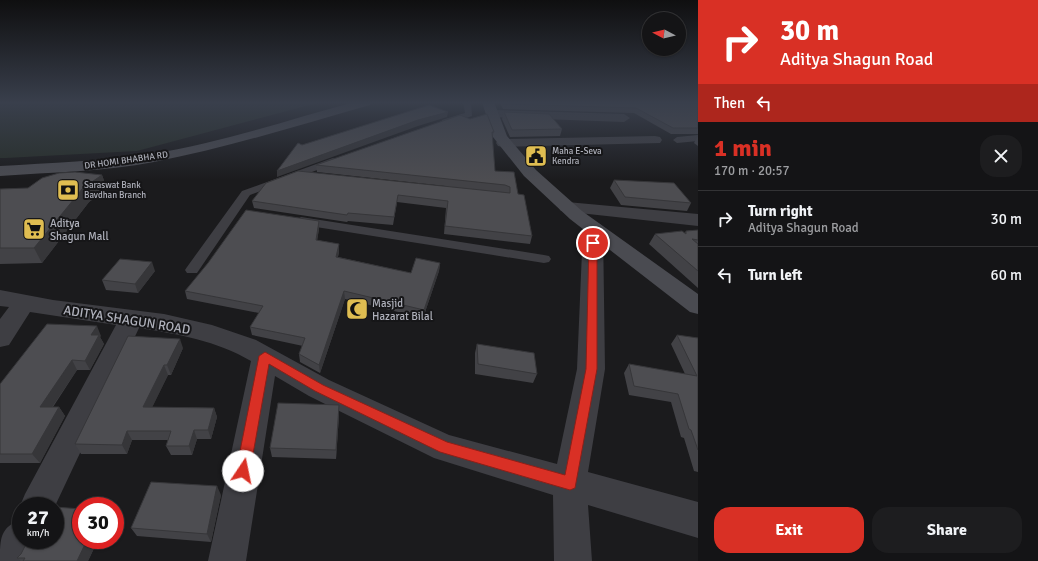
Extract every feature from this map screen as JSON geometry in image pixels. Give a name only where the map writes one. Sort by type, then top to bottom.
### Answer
[{"type":"main road","name":"DR HOMI BHABHA RD","points":[[0,171],[101,164],[153,158],[219,143],[272,128]]},
{"type":"main road","points":[[498,128],[503,142],[530,173],[567,207],[698,306]]},
{"type":"street","points":[[503,142],[655,140]]},
{"type":"street","points":[[567,207],[698,220]]},
{"type":"street","points":[[572,561],[570,483],[591,369],[593,228]]},
{"type":"street","points":[[0,338],[12,301]]},
{"type":"street","name":"ADITYA SHAGUN ROAD","points":[[12,301],[164,323],[203,331],[247,347],[319,388],[445,448],[698,520]]},
{"type":"street","points":[[41,497],[131,319]]},
{"type":"street","points":[[227,561],[265,356]]},
{"type":"street","points":[[9,561],[15,549]]},
{"type":"lane","points":[[677,140],[698,138]]},
{"type":"lane","points":[[192,270],[246,193],[340,159]]},
{"type":"lane","points":[[296,175],[320,177]]},
{"type":"lane","points":[[235,210],[251,213]]},
{"type":"lane","points":[[289,219],[544,259]]},
{"type":"shaded area","points":[[0,128],[223,128],[137,151],[0,158]]},
{"type":"building","points":[[355,128],[395,128],[277,171],[298,143],[302,145]]},
{"type":"building","points":[[422,128],[493,128],[494,132],[492,132],[495,171],[514,172],[518,194],[524,195],[532,236],[445,226],[448,201],[398,195],[394,217],[348,213],[347,215],[252,201],[266,183],[298,171],[510,193],[510,187],[505,185],[316,165]]},
{"type":"building","points":[[511,128],[562,129],[512,130]]},
{"type":"building","name":"Aditya Shagun Mall","points":[[75,172],[102,175],[83,188],[34,248],[0,248],[0,189],[28,188],[42,178],[59,173]]},
{"type":"building","points":[[614,180],[674,183],[691,203],[625,197]]},
{"type":"building","points":[[246,210],[319,221],[316,240],[339,244],[336,257],[411,273],[416,258],[440,263],[424,310],[344,291],[319,365],[299,354],[305,338],[250,327],[263,306],[185,291],[208,263]]},
{"type":"building","points":[[698,230],[698,240],[692,239],[698,244],[698,271],[655,234],[682,231],[686,234],[686,231]]},
{"type":"building","points":[[120,259],[152,262],[135,284],[102,280]]},
{"type":"building","points":[[47,324],[97,326],[91,335],[99,335],[85,361],[72,360],[40,407],[59,407],[32,454],[0,454],[0,384]]},
{"type":"building","points":[[677,335],[698,338],[698,450],[691,430],[689,429],[678,394],[634,386],[629,364],[697,376]]},
{"type":"building","points":[[128,336],[180,339],[167,365],[164,365],[143,407],[214,408],[208,430],[194,430],[189,446],[166,446],[171,431],[127,431],[122,445],[75,444]]},
{"type":"building","points":[[477,344],[534,353],[537,374],[478,364]]},
{"type":"building","points":[[278,403],[339,405],[336,450],[270,448]]},
{"type":"building","points":[[151,482],[217,486],[207,534],[131,528]]},
{"type":"building","points":[[64,508],[72,508],[72,549],[83,549],[77,561],[23,561],[25,558],[17,558],[24,549],[64,549]]},
{"type":"place","name":"Maha E-Seva Kendra","points":[[536,156]]},
{"type":"place","name":"Saraswat Bank Bavdhan Branch","points":[[68,190]]},
{"type":"place","name":"Aditya Shagun Mall","points":[[34,229]]},
{"type":"place","name":"Masjid Hazarat Bilal","points":[[357,309]]},
{"type":"route","points":[[243,471],[265,356],[319,388],[445,448],[570,483],[591,369],[593,243]]}]
